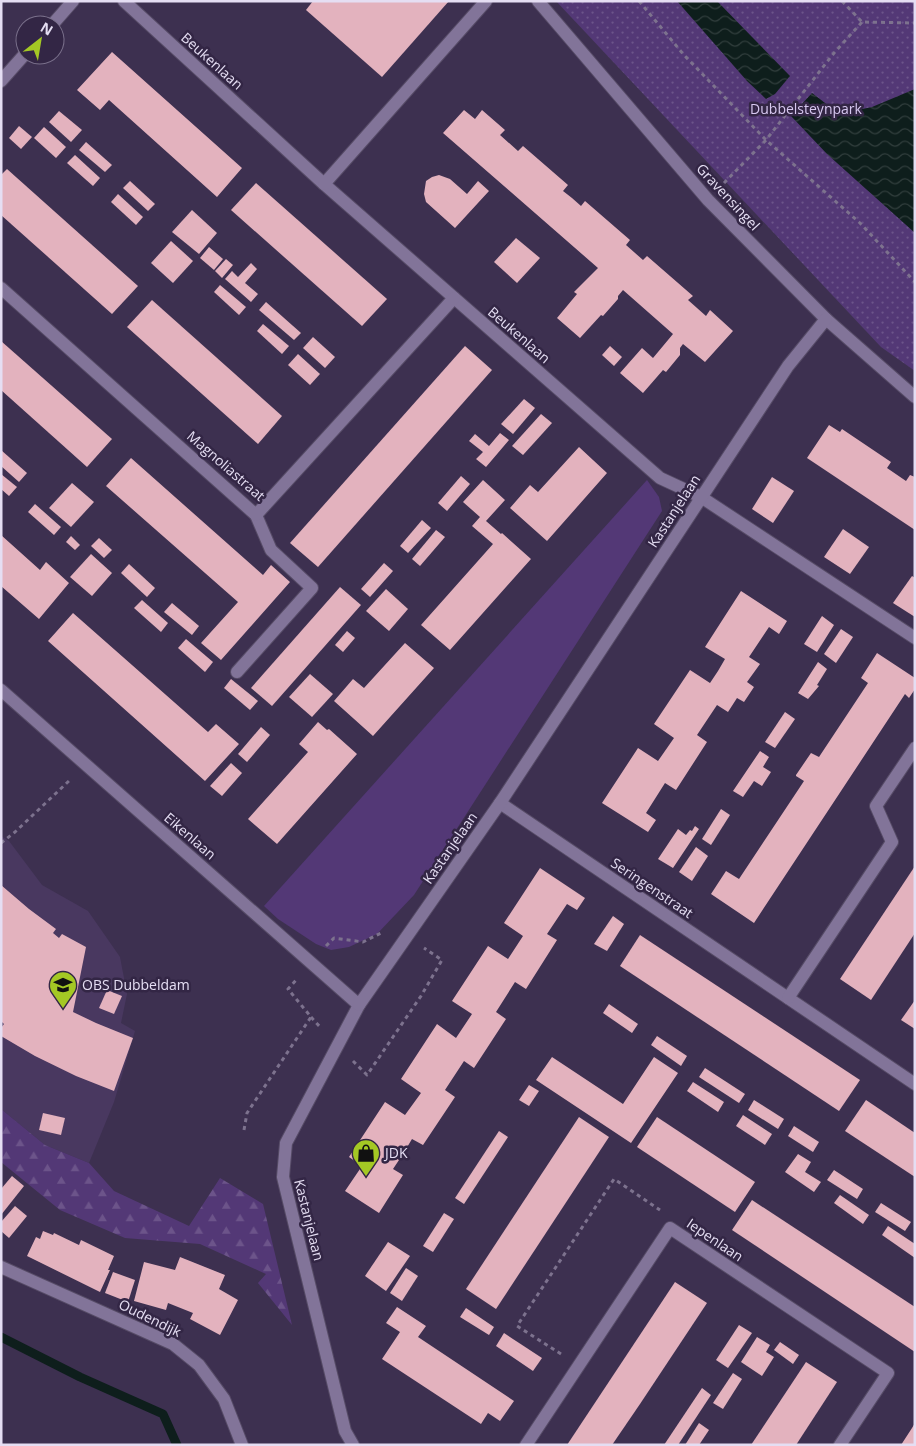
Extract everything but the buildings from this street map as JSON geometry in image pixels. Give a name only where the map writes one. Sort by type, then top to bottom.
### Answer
[{"type":"street","points":[[61,15],[73,1]]},
{"type":"street","name":"Beukenlaan","points":[[124,1],[324,184],[660,478],[701,496]]},
{"type":"street","points":[[324,184],[486,1]]},
{"type":"street","name":"Gravensingel","points":[[538,1],[708,200],[826,319],[915,397]]},
{"type":"street","points":[[1,81],[15,65]]},
{"type":"street","name":"Magnoliastraat","points":[[1,288],[256,515],[454,298]]},
{"type":"street","name":"Kastanjelaan","points":[[353,1445],[345,1431],[283,1177],[286,1143],[359,1005],[500,803],[788,366],[826,319]]},
{"type":"street","points":[[701,496],[915,638]]},
{"type":"street","points":[[237,672],[312,588],[271,550],[256,515]]},
{"type":"street","name":"Eikenlaan","points":[[1,690],[359,1005]]},
{"type":"street","points":[[788,998],[892,842],[876,806],[915,748]]},
{"type":"street","name":"Seringenstraat","points":[[500,803],[915,1084]]},
{"type":"street","name":"Iepenlaan","points":[[526,1445],[670,1228],[888,1373],[840,1445]]},
{"type":"street","name":"Oudendijk","points":[[1,1266],[173,1344],[199,1365],[224,1399],[242,1445]]},
{"type":"path","points":[[639,1],[684,55],[766,140],[860,223],[915,282]]},
{"type":"path","points":[[842,1],[862,22],[915,23]]},
{"type":"path","points":[[708,200],[766,140],[834,53],[862,22]]},
{"type":"path","points":[[1,843],[87,765]]},
{"type":"path","points":[[578,1366],[517,1326],[614,1179],[659,1208],[670,1228]]},
{"type":"shaded area","name":"OBS Dubbeldam","points":[[1,836],[9,841],[42,885],[88,911],[120,957],[127,994],[121,1023],[135,1031],[114,1102],[89,1163],[45,1145],[1,1109]]},
{"type":"green space","name":"Dubbelsteynpark","points":[[556,1],[915,1],[915,371],[881,347]]},
{"type":"green space","points":[[647,480],[659,497],[662,511],[414,895],[377,934],[349,947],[331,950],[316,944],[278,919],[264,906]]},
{"type":"green space","points":[[1,1109],[45,1145],[89,1163],[114,1191],[189,1226],[220,1178],[263,1204],[292,1325],[258,1283],[266,1274],[200,1244],[125,1238],[60,1210],[1,1162]]},
{"type":"water","points":[[677,1],[717,1],[790,76],[775,94],[766,99],[747,81]]},
{"type":"water","points":[[915,89],[915,233],[827,154],[791,116],[812,93],[829,106],[848,112],[872,107]]},
{"type":"waterway","points":[[1,1337],[80,1377],[163,1414],[177,1445]]},
{"type":"place","name":"OBS Dubbeldam","points":[[63,1009]]},
{"type":"place","name":"JDK","points":[[366,1177]]}]
